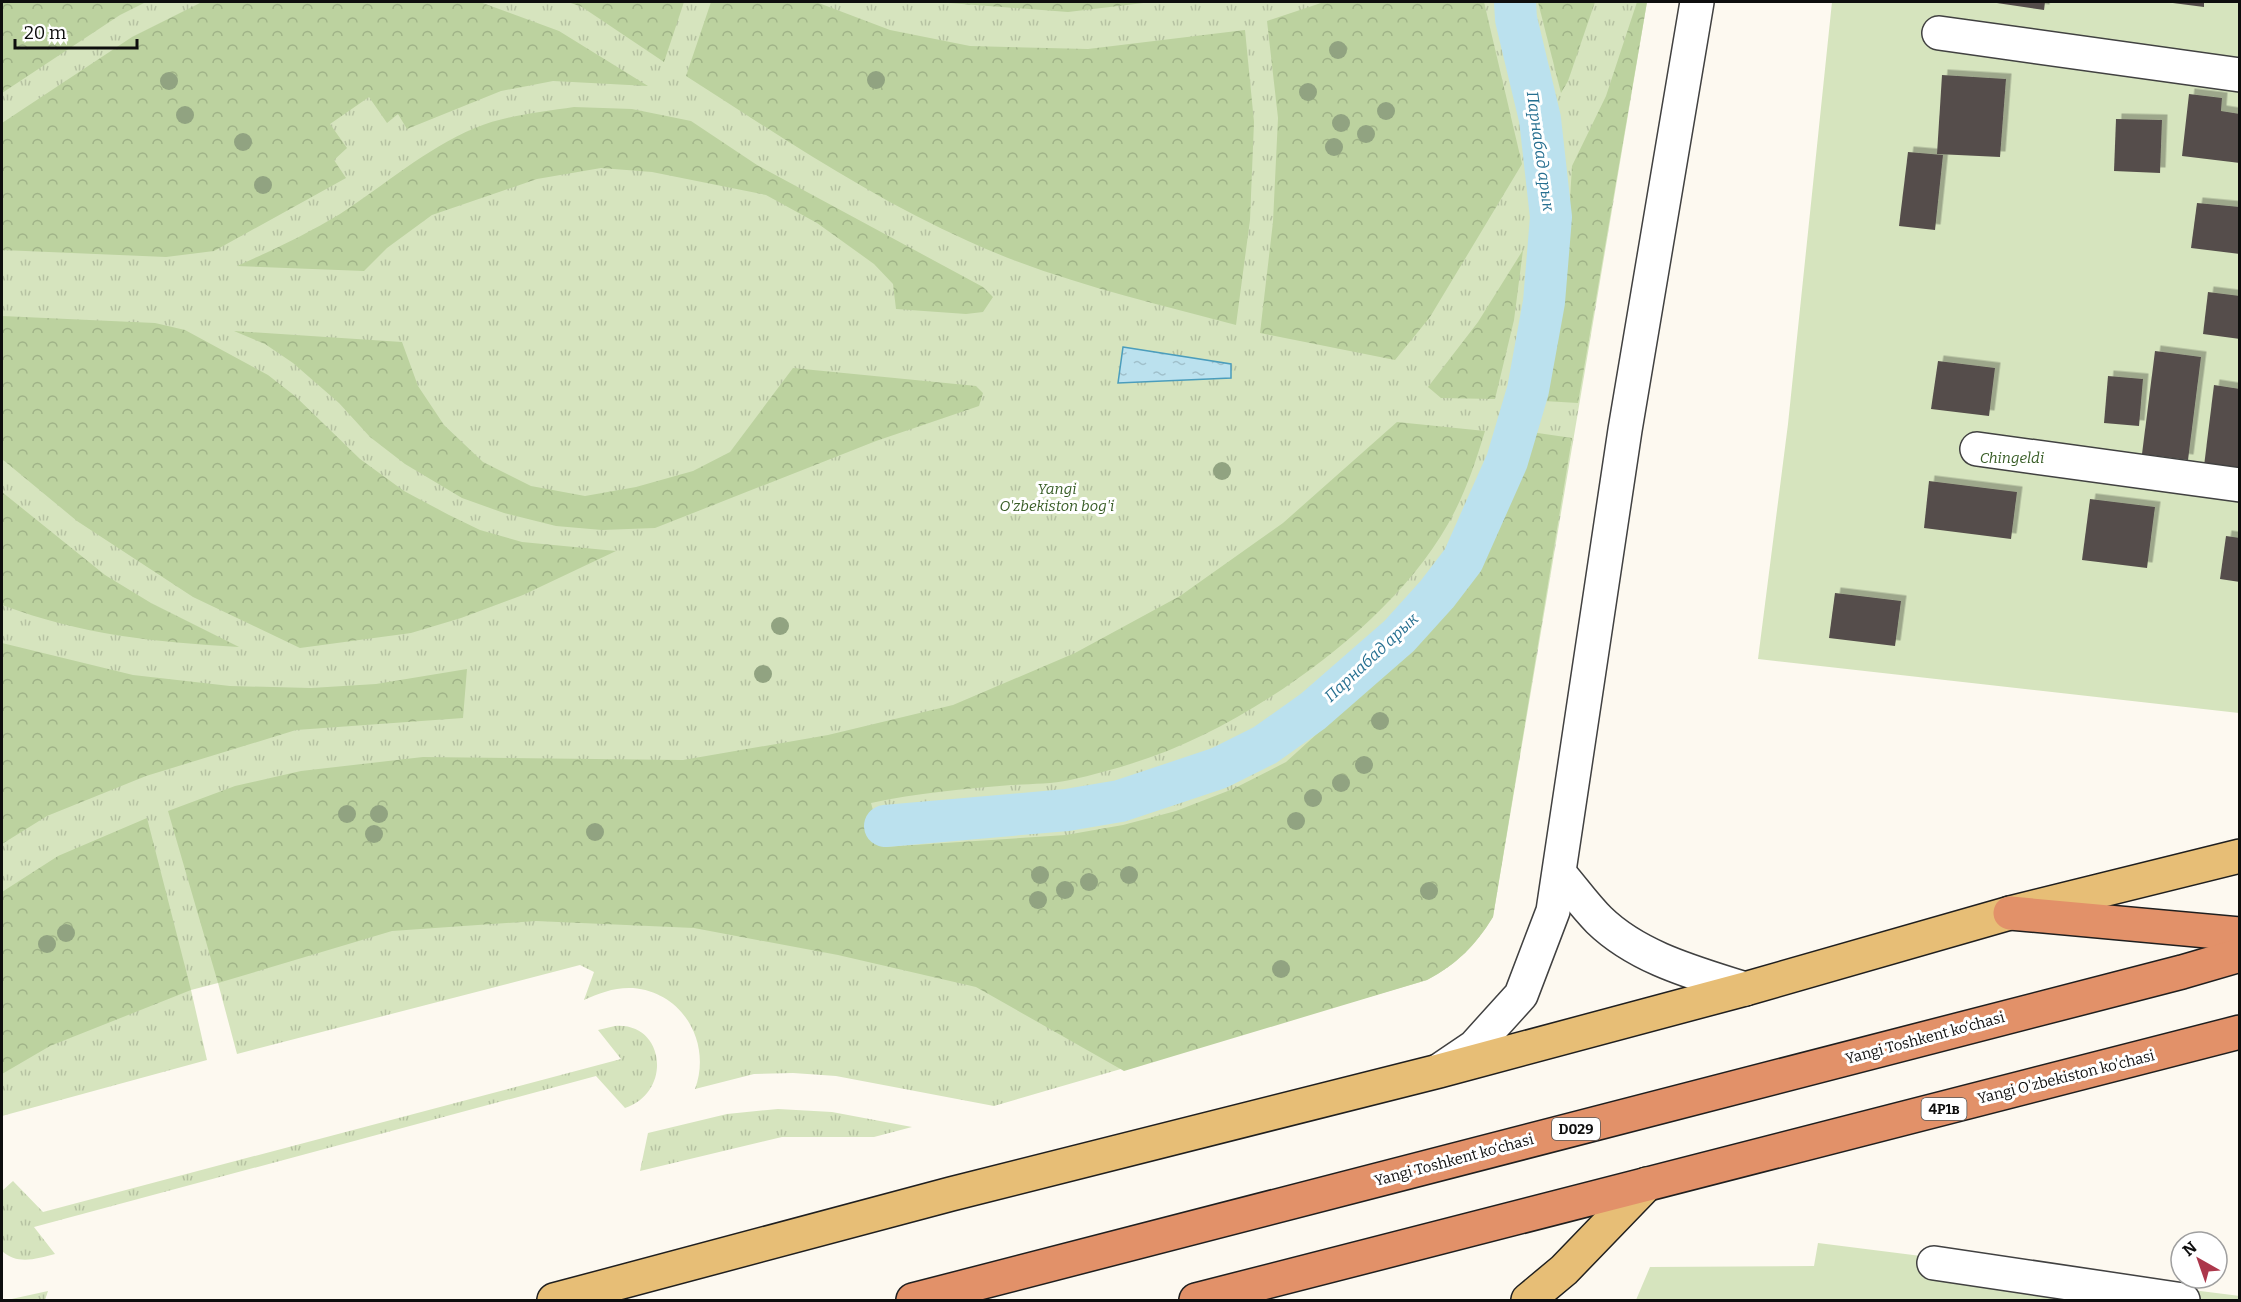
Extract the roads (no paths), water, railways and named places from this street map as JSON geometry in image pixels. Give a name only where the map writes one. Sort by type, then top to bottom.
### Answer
[{"type":"highway","points":[[2010,913],[2240,934]]},
{"type":"highway","name":"Yangi Toshkent ko‘chasi","points":[[913,1300],[2240,955]]},
{"type":"highway","name":"Yangi O'zbekiston ko'chasi","points":[[1647,1184],[2240,1032]]},
{"type":"highway","points":[[1196,1300],[1647,1184]]},
{"type":"main road","points":[[554,1300],[951,1194],[1439,1071],[1745,989],[2010,913],[2240,856]]},
{"type":"main road","points":[[1528,1300],[1564,1270],[1647,1184]]},
{"type":"street","points":[[1439,1071],[1474,1047],[1521,995],[1552,911],[1560,874],[1625,430],[1697,2]]},
{"type":"street","points":[[1939,33],[2240,75]]},
{"type":"street","points":[[1977,449],[2240,485]]},
{"type":"street","points":[[1560,874],[1600,921],[1638,948],[1689,971],[1745,989]]},
{"type":"street","points":[[1934,1263],[2183,1300]]},
{"type":"water","points":[[1123,347],[1231,364],[1231,378],[1118,383]]},
{"type":"waterway","name":"Парнабад арык","points":[[885,826],[1067,810],[1120,801],[1219,768],[1265,745],[1313,711],[1399,636],[1437,594],[1463,560],[1507,461],[1528,390],[1544,302],[1551,217],[1540,119],[1516,19],[1515,2]]},
{"type":"park label","name":"Chingeldi","points":[[2012,458]]},
{"type":"park label","name":"Yangi O'zbekiston bog'i","points":[[1057,498]]}]
